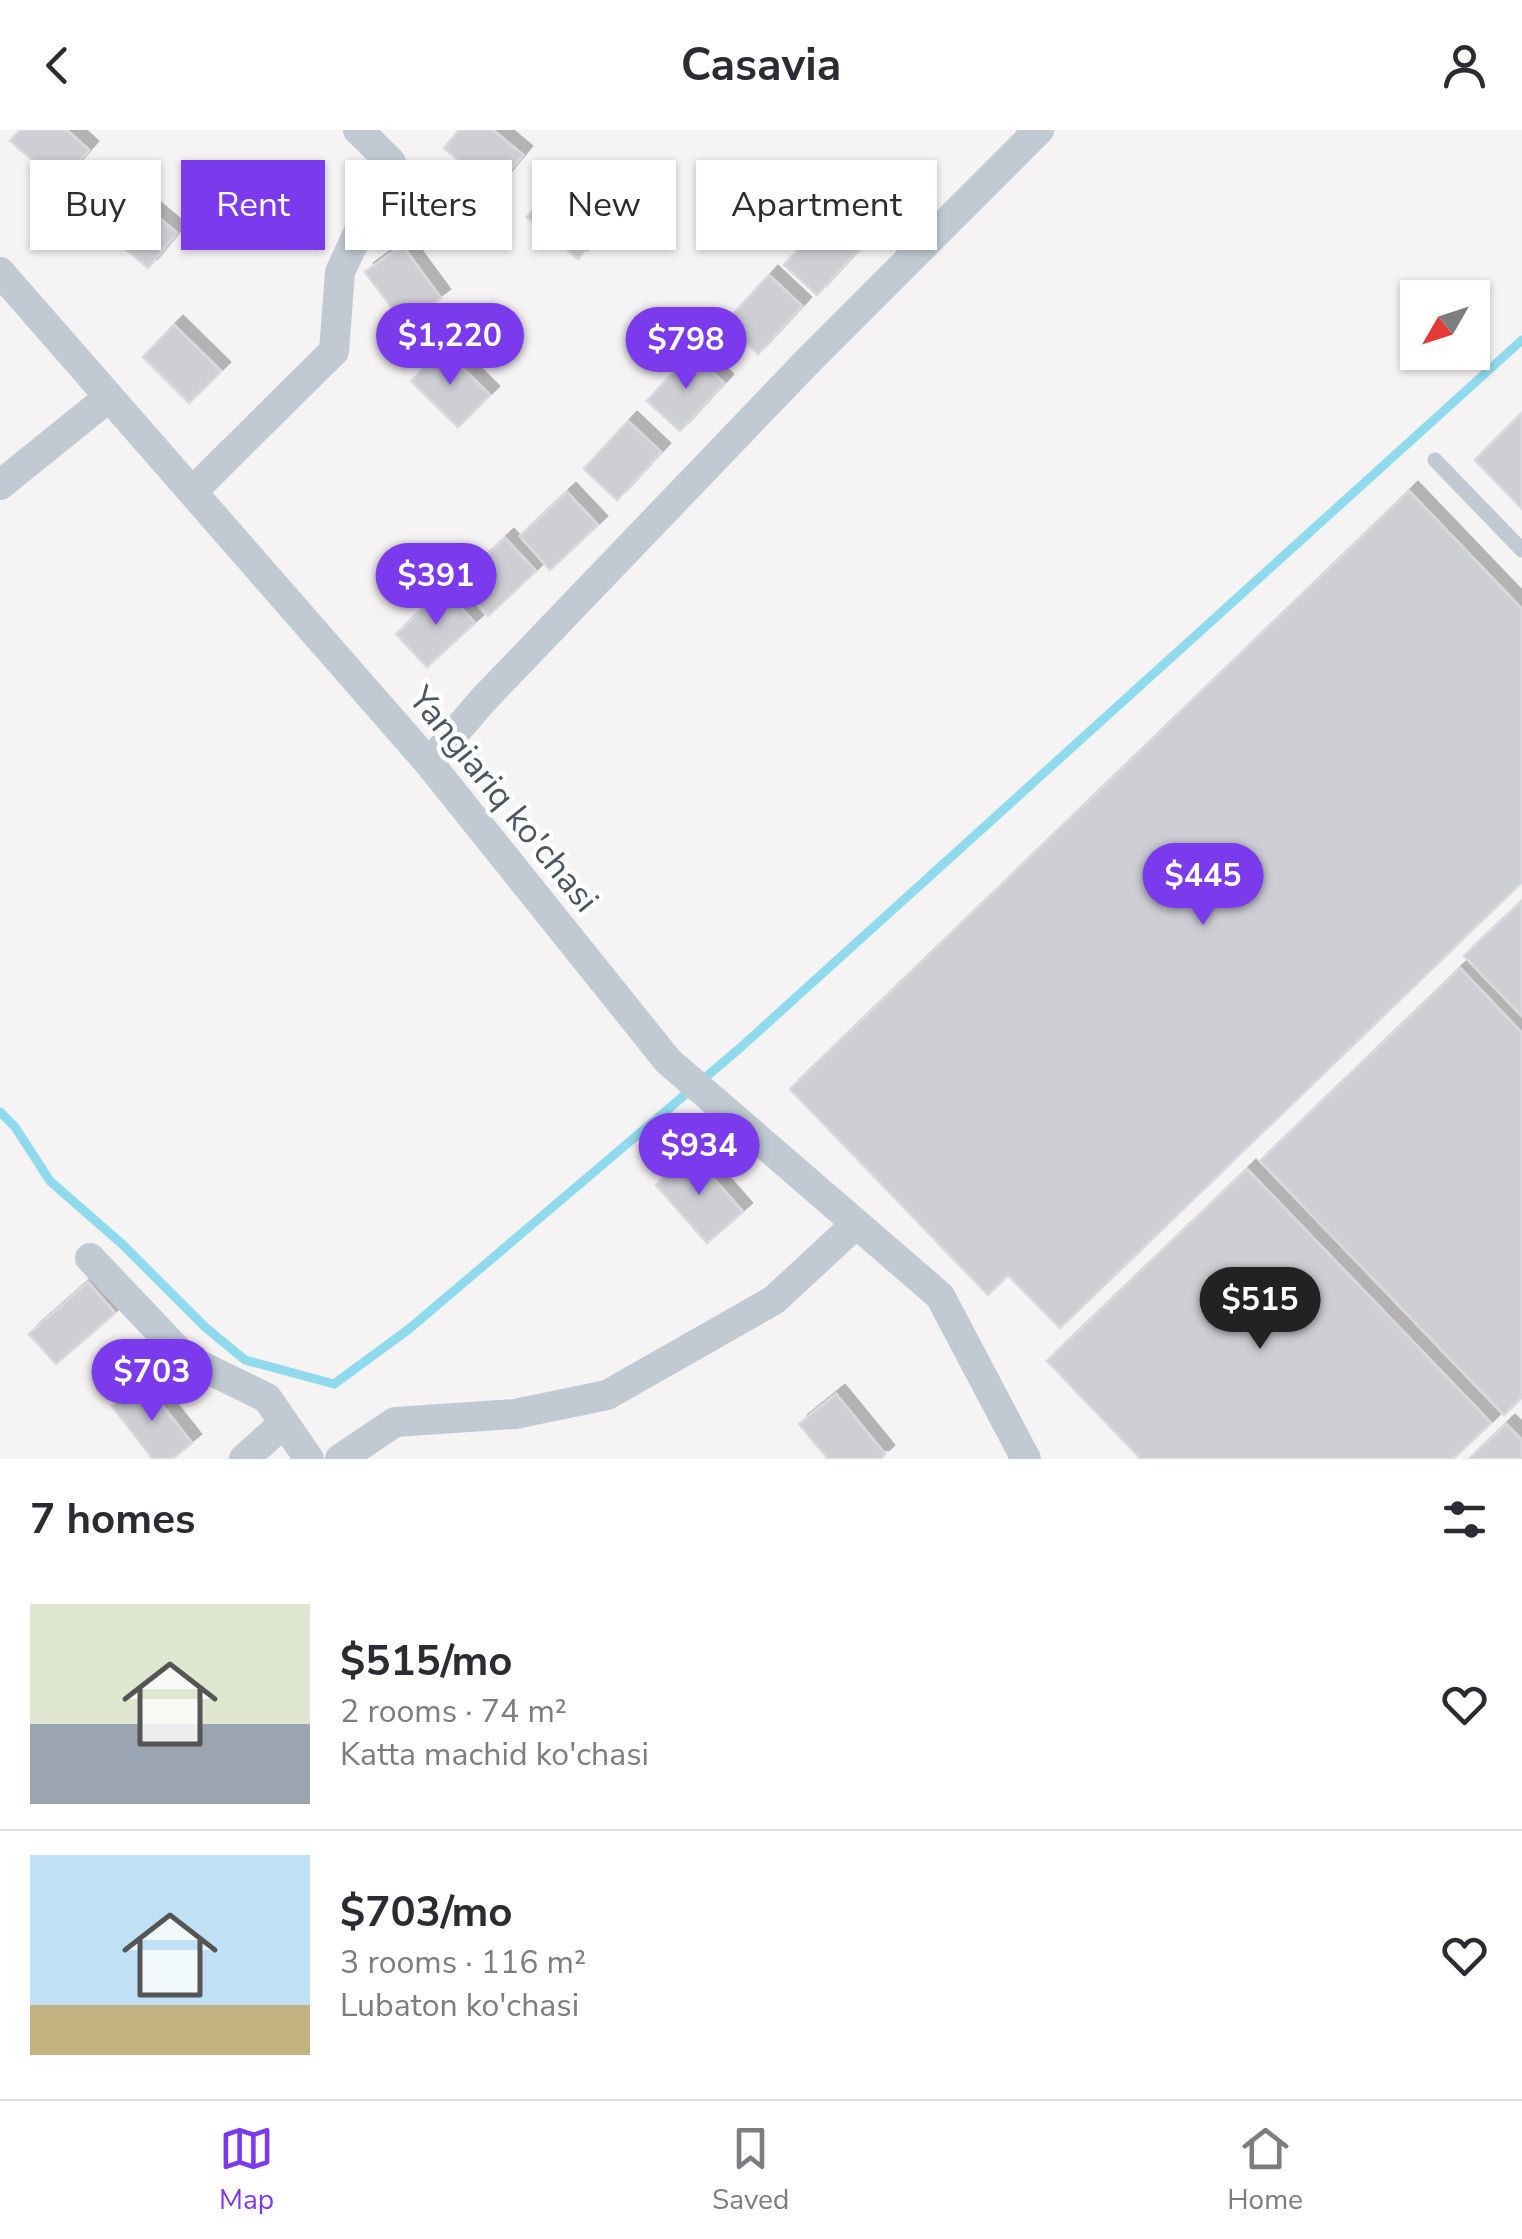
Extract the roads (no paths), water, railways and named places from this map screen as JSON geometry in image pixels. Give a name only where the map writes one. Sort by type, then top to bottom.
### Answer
[{"type":"street","points":[[193,491],[334,351],[340,272],[392,162],[358,130]]},
{"type":"street","points":[[429,763],[484,700],[806,363],[1039,130]]},
{"type":"street","name":"Yangiariq ko'chasi","points":[[0,272],[429,763],[668,1062],[940,1296],[1026,1459]]},
{"type":"street","points":[[0,486],[109,396]]},
{"type":"street","points":[[340,1459],[394,1422],[515,1414],[607,1395],[774,1300],[856,1224]]},
{"type":"street","points":[[90,1258],[186,1358],[267,1398],[308,1459]]},
{"type":"street","points":[[244,1459],[284,1423]]},
{"type":"lane","points":[[1435,460],[1522,550]]},
{"type":"waterway","points":[[0,1112],[15,1127],[50,1181],[245,1360],[334,1384],[409,1329],[740,1048],[1522,340]]}]
